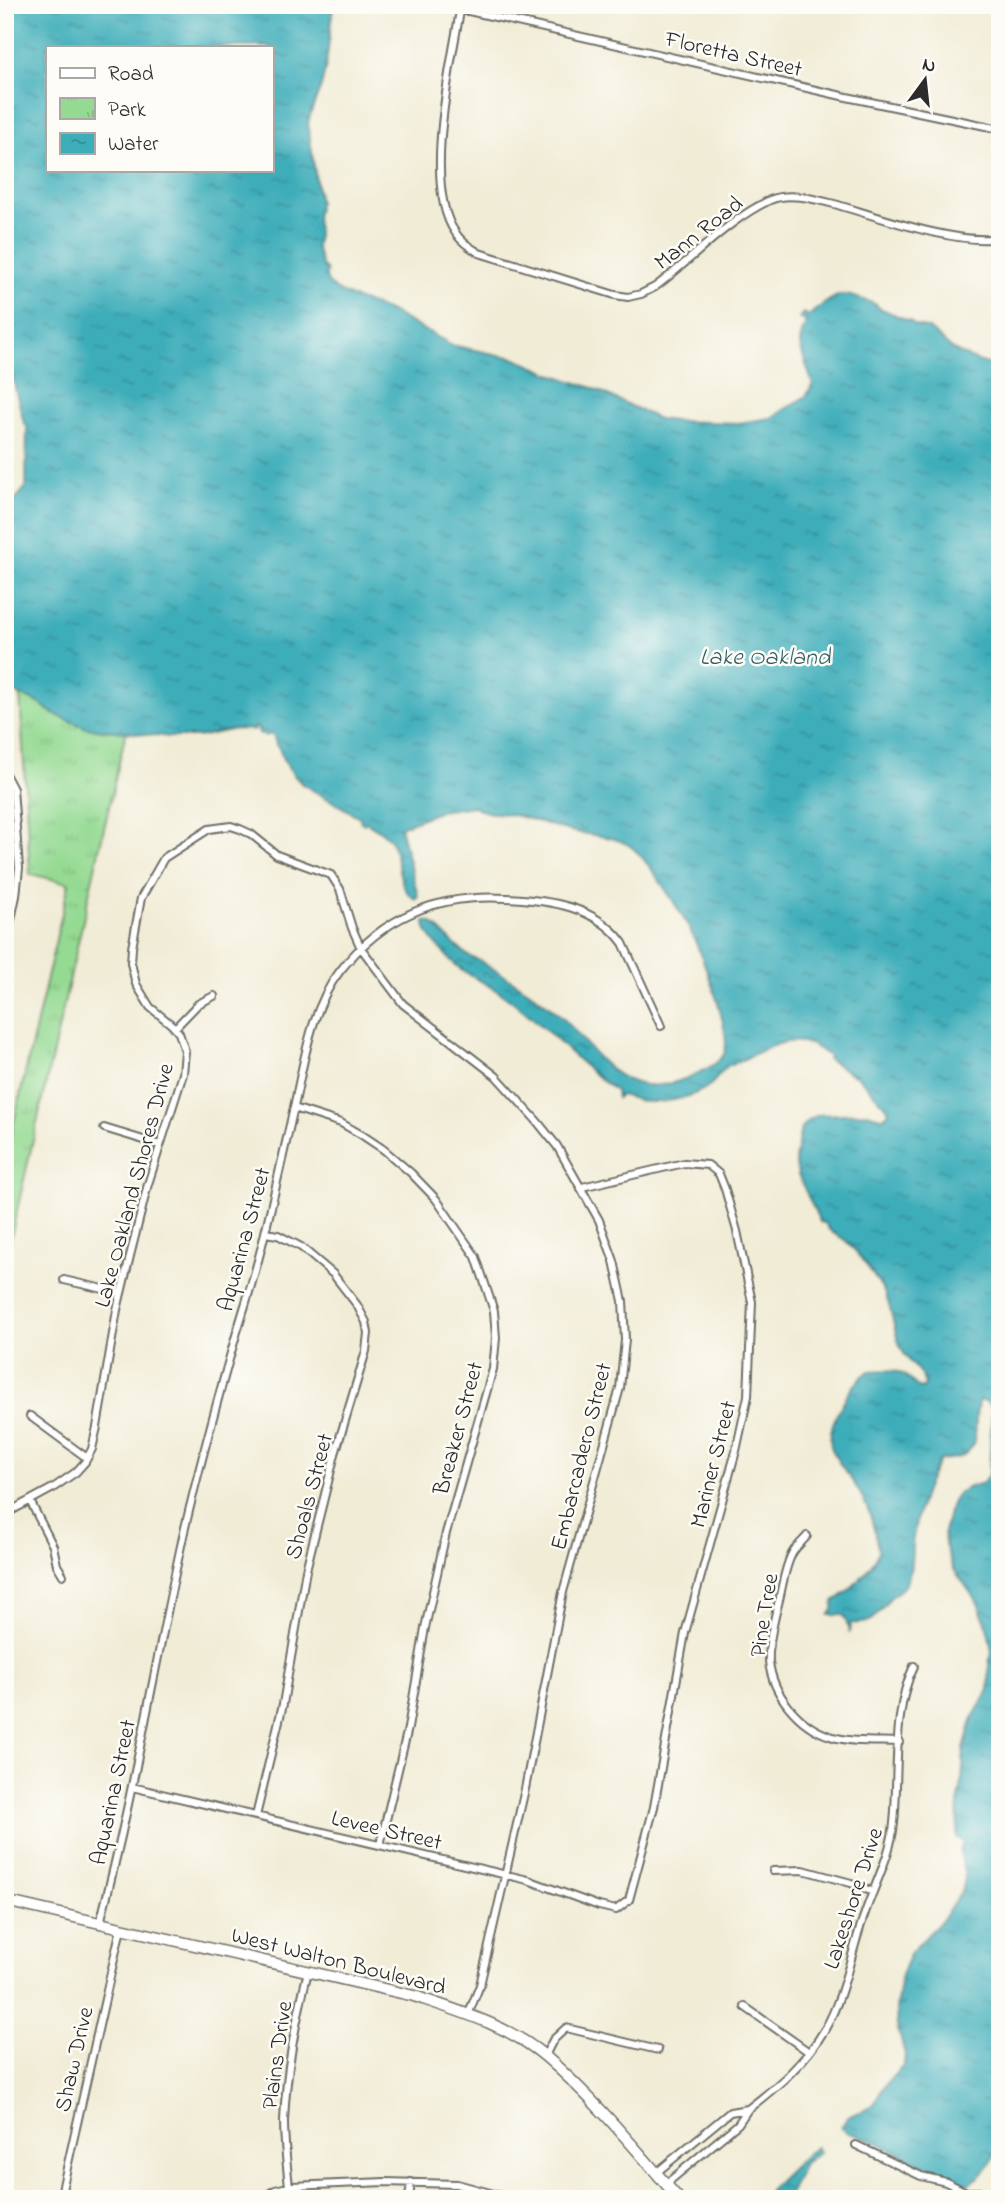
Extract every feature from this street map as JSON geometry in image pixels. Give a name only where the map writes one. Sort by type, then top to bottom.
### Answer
[{"type":"main road","name":"West Walton Boulevard","points":[[5,1900],[414,1996],[468,2015],[517,2038],[545,2056],[615,2124],[679,2199]]},
{"type":"street","name":"Floretta Street","points":[[461,7],[842,96],[1000,129]]},
{"type":"street","name":"Mann Road","points":[[461,7],[441,128],[441,190],[453,230],[464,243],[479,253],[600,291],[628,297],[654,287],[743,216],[771,200],[782,197],[829,203],[977,241],[1000,238]]},
{"type":"street","points":[[5,948],[19,869],[13,789],[6,774]]},
{"type":"street","name":"Lake Oakland Shores Drive","points":[[88,1458],[97,1427],[121,1293],[148,1184],[185,1063],[183,1042],[174,1028],[150,1007],[136,984],[131,963],[141,898],[164,858],[209,829],[231,826],[251,834],[277,855],[331,875],[340,888],[361,948]]},
{"type":"street","name":"Aquarina Street","points":[[100,1923],[132,1787],[198,1474],[265,1233],[316,1020],[325,994],[368,940],[409,914],[443,901],[476,896],[527,899],[574,907],[601,921],[615,932],[623,943],[662,1026]]},
{"type":"street","name":"Embarcadero Street","points":[[361,948],[403,1004],[496,1076],[557,1146],[599,1220],[614,1261],[623,1301],[625,1340],[620,1388],[563,1592],[525,1788],[480,1985],[468,2015]]},
{"type":"street","points":[[174,1028],[198,1004],[214,996]]},
{"type":"street","name":"Breaker Street","points":[[294,1108],[341,1123],[383,1149],[411,1173],[436,1199],[476,1257],[494,1311],[496,1338],[493,1370],[446,1532],[425,1628],[408,1728],[380,1845]]},
{"type":"street","points":[[104,1128],[160,1145]]},
{"type":"street","name":"Mariner Street","points":[[582,1187],[684,1163],[708,1165],[719,1174],[725,1189],[752,1302],[748,1396],[736,1451],[685,1633],[654,1807],[629,1900]]},
{"type":"street","name":"Shoals Street","points":[[256,1816],[282,1704],[306,1570],[335,1454],[366,1351],[368,1333],[366,1322],[357,1305],[333,1274],[301,1247],[278,1235],[265,1233]]},
{"type":"street","points":[[64,1280],[121,1293]]},
{"type":"street","points":[[5,1514],[53,1488],[76,1472],[88,1458],[30,1416]]},
{"type":"street","points":[[30,1501],[53,1546],[57,1565],[63,1575]]},
{"type":"street","name":"Pine Tree","points":[[807,1535],[792,1553],[776,1615],[769,1661],[784,1702],[816,1731],[831,1737],[899,1742]]},
{"type":"street","name":"Lakeshore Drive","points":[[666,2184],[738,2124],[748,2109],[783,2081],[809,2052],[825,2028],[836,2004],[859,1930],[888,1854],[894,1825],[904,1695],[914,1666]]},
{"type":"street","name":"Levee Street","points":[[132,1787],[528,1880],[616,1910],[629,1900]]},
{"type":"street","points":[[773,1871],[803,1870],[873,1892]]},
{"type":"street","name":"Shaw Drive","points":[[60,2199],[121,1928]]},
{"type":"street","name":"Plains Drive","points":[[289,2187],[284,2124],[287,2073],[308,1971]]},
{"type":"street","points":[[745,2007],[809,2052]]},
{"type":"street","points":[[545,2056],[553,2040],[566,2028],[658,2050]]},
{"type":"street","name":"Lakeshore Drive","points":[[656,2173],[730,2112],[748,2109]]},
{"type":"street","points":[[856,2145],[920,2176],[946,2182],[966,2192],[1000,2192]]},
{"type":"street","points":[[409,2199],[411,2182]]},
{"type":"street","points":[[261,2199],[275,2190],[289,2187],[328,2183],[411,2182],[457,2184],[512,2199]]},
{"type":"green space","points":[[20,693],[54,714],[101,730],[126,732],[5,1263],[5,1161],[69,883],[30,874]]},
{"type":"water","name":"Lake Oakland","points":[[5,5],[334,5],[324,73],[308,124],[319,202],[316,246],[322,266],[327,271],[327,280],[340,292],[380,307],[446,341],[447,344],[509,356],[593,388],[658,419],[675,421],[738,423],[771,418],[806,396],[813,385],[800,346],[801,331],[806,321],[799,318],[803,313],[809,316],[840,295],[852,296],[877,305],[914,325],[929,329],[953,350],[977,361],[1000,367],[1000,2135],[989,2166],[972,2182],[964,2186],[880,2144],[846,2132],[841,2127],[848,2117],[873,2106],[883,2088],[904,2064],[905,2054],[897,2026],[896,2010],[901,1974],[911,1952],[944,1918],[963,1888],[965,1878],[960,1850],[963,1844],[961,1839],[957,1838],[964,1748],[973,1717],[989,1690],[989,1663],[992,1652],[988,1630],[978,1603],[953,1568],[945,1545],[944,1532],[957,1494],[983,1483],[989,1474],[992,1407],[979,1400],[971,1448],[956,1458],[939,1461],[926,1488],[912,1543],[909,1576],[905,1584],[874,1618],[866,1622],[851,1623],[849,1631],[845,1617],[829,1615],[834,1601],[861,1578],[873,1562],[878,1549],[864,1502],[831,1446],[830,1437],[836,1416],[855,1385],[869,1371],[895,1371],[922,1389],[925,1386],[922,1376],[899,1343],[889,1303],[882,1288],[849,1244],[831,1232],[825,1223],[820,1222],[798,1175],[795,1159],[801,1128],[807,1121],[818,1115],[868,1113],[882,1118],[889,1111],[887,1107],[854,1073],[853,1075],[828,1059],[829,1056],[814,1046],[799,1042],[778,1044],[729,1065],[710,1085],[689,1096],[656,1102],[621,1095],[617,1098],[616,1091],[534,1019],[498,991],[453,962],[429,935],[425,921],[431,922],[468,955],[509,978],[546,1004],[600,1060],[621,1076],[633,1082],[656,1085],[680,1081],[694,1075],[715,1064],[724,1054],[726,1043],[720,1009],[687,924],[656,875],[635,850],[621,841],[570,831],[508,814],[488,812],[473,806],[440,811],[400,827],[418,896],[416,899],[405,889],[395,850],[387,837],[366,822],[364,824],[360,821],[361,818],[302,784],[283,759],[274,737],[259,733],[257,727],[254,730],[235,729],[198,737],[171,737],[87,728],[5,688],[5,512],[26,487],[27,426],[10,368],[5,362]]},
{"type":"water","points":[[816,2147],[819,2153],[804,2163],[787,2199],[769,2199],[769,2190]]},
{"type":"waterway","points":[[951,2199],[957,2189]]}]
